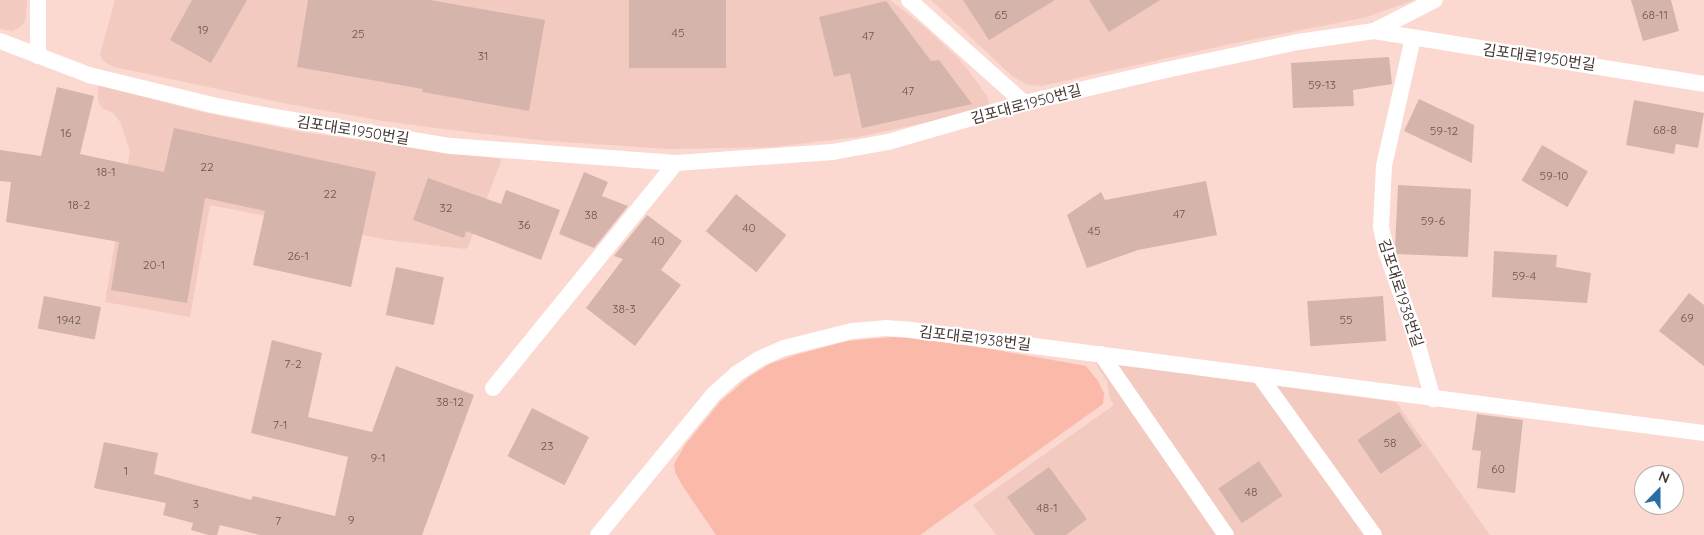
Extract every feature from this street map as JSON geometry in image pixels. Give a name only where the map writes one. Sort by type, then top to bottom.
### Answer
[{"type":"lane","points":[[38,0],[38,56]]},
{"type":"lane","points":[[909,0],[1024,103]]},
{"type":"lane","name":"김포대로1950번길","points":[[0,41],[89,75],[212,105],[333,127],[451,146],[676,163],[833,152],[888,142],[1024,103],[1239,54],[1374,31],[1434,0]]},
{"type":"lane","name":"김포대로1950번길","points":[[1374,31],[1704,84]]},
{"type":"lane","name":"김포대로1938번길","points":[[1413,38],[1384,166],[1381,227],[1386,251],[1414,332],[1433,399]]},
{"type":"lane","points":[[492,388],[676,163]]},
{"type":"lane","name":"김포대로1938번길","points":[[598,535],[714,394],[736,374],[759,359],[784,348],[842,333],[885,328],[1101,354],[1704,433]]},
{"type":"lane","points":[[1101,354],[1226,535]]},
{"type":"lane","points":[[1259,375],[1374,535]]},
{"type":"shaded area","points":[[0,0],[27,0],[25,22],[19,28],[12,31],[0,29]]},
{"type":"shaded area","points":[[115,0],[890,0],[928,30],[956,56],[987,96],[989,103],[984,108],[947,118],[858,137],[773,147],[670,149],[547,141],[459,131],[383,121],[288,104],[114,67],[103,61],[100,54]]},
{"type":"shaded area","points":[[931,0],[1414,0],[1367,17],[1226,45],[1042,86],[1028,85],[1012,76]]},
{"type":"shaded area","points":[[98,85],[202,112],[301,132],[502,159],[468,247],[465,249],[388,240],[210,205],[190,317],[105,302],[130,151],[120,122],[113,113],[102,108],[98,101]]},
{"type":"shaded area","points":[[893,337],[939,340],[1086,366],[1098,381],[1104,393],[1103,404],[920,535],[716,535],[682,485],[675,472],[674,464],[685,445],[721,401],[749,377],[770,364],[795,355],[848,341]]},
{"type":"shaded area","points":[[1094,361],[1396,402],[1490,535],[996,535],[973,505],[1114,405],[1110,399],[1107,381]]},
{"type":"building","points":[[192,0],[247,0],[211,63],[170,40]]},
{"type":"building","points":[[308,0],[430,0],[545,20],[529,111],[422,92],[423,89],[297,67]]},
{"type":"building","points":[[629,0],[726,0],[726,68],[629,68]]},
{"type":"building","points":[[963,0],[1055,0],[989,40]]},
{"type":"building","points":[[1089,0],[1160,0],[1109,32]]},
{"type":"building","points":[[1631,0],[1671,0],[1679,31],[1643,41]]},
{"type":"building","points":[[886,1],[931,61],[939,60],[972,104],[862,128],[850,73],[834,77],[819,17]]},
{"type":"building","points":[[1389,57],[1392,84],[1353,90],[1354,106],[1293,108],[1291,63]]},
{"type":"building","points":[[57,87],[94,96],[80,154],[164,172],[174,128],[376,172],[351,287],[253,265],[265,211],[205,198],[187,303],[111,290],[119,242],[6,222],[11,182],[0,181],[0,150],[41,156]]},
{"type":"building","points":[[1419,99],[1474,125],[1472,163],[1404,131]]},
{"type":"building","points":[[1634,100],[1704,113],[1698,148],[1676,144],[1674,154],[1626,145]]},
{"type":"building","points":[[1542,145],[1588,172],[1567,207],[1522,181]]},
{"type":"building","points":[[584,172],[608,182],[602,196],[628,206],[594,248],[559,234]]},
{"type":"building","points":[[428,178],[501,204],[506,190],[560,210],[541,260],[466,231],[464,238],[413,220]]},
{"type":"building","points":[[1206,181],[1217,235],[1138,250],[1087,268],[1067,215],[1101,192],[1105,200]]},
{"type":"building","points":[[1398,185],[1471,189],[1468,257],[1397,254],[1395,247]]},
{"type":"building","points":[[736,194],[787,235],[756,272],[706,231]]},
{"type":"building","points":[[647,215],[682,241],[661,270],[681,285],[635,346],[586,308],[623,259],[614,256]]},
{"type":"building","points":[[1494,251],[1557,255],[1556,267],[1591,273],[1587,303],[1492,297]]},
{"type":"building","points":[[396,267],[444,277],[434,325],[386,315]]},
{"type":"building","points":[[1689,293],[1704,305],[1704,366],[1659,331]]},
{"type":"building","points":[[44,296],[101,307],[95,339],[38,328]]},
{"type":"building","points":[[1383,296],[1386,341],[1310,346],[1307,301]]},
{"type":"building","points":[[272,340],[322,353],[308,417],[372,432],[396,366],[474,395],[422,535],[260,535],[220,525],[217,535],[209,535],[191,530],[193,523],[163,515],[166,503],[94,488],[104,442],[158,453],[154,474],[251,500],[253,496],[335,516],[348,457],[251,433]]},
{"type":"building","points":[[532,408],[589,437],[565,485],[507,456]]},
{"type":"building","points":[[1399,412],[1422,446],[1380,474],[1358,440]]},
{"type":"building","points":[[1477,414],[1523,420],[1515,493],[1477,488],[1481,451],[1472,450]]},
{"type":"building","points":[[1259,461],[1282,496],[1242,523],[1218,488]]},
{"type":"building","points":[[1049,467],[1087,519],[1066,535],[1035,535],[1007,497]]}]
